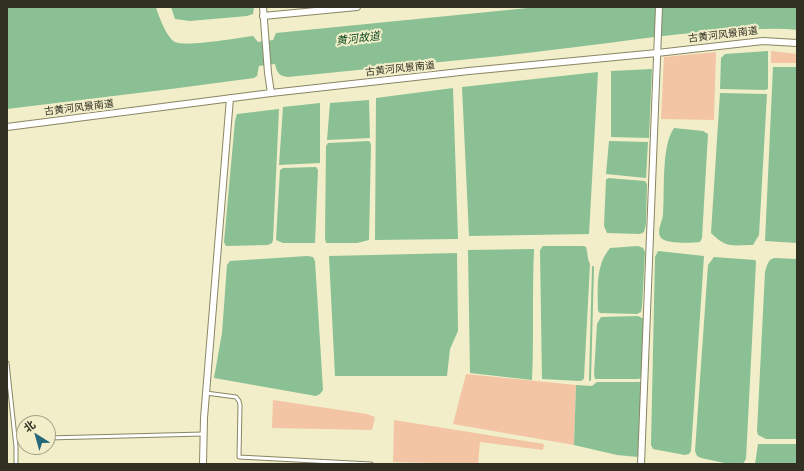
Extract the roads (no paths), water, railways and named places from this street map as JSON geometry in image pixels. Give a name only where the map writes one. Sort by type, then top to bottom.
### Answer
[{"type":"street","points":[[263,7],[271,93]]},
{"type":"street","points":[[264,16],[357,7]]},
{"type":"street","points":[[641,464],[659,7]]},
{"type":"street","name":"古黄河风景南道","points":[[7,127],[271,93],[469,71],[763,41],[797,43]]},
{"type":"street","points":[[203,464],[203,434],[230,98]]},
{"type":"lane","points":[[7,363],[15,439],[16,464]]},
{"type":"lane","points":[[206,394],[236,397],[239,401],[239,457],[371,464]]},
{"type":"lane","points":[[56,438],[203,434]]},
{"type":"water","name":"黄河故道","points":[[7,7],[156,7],[169,36],[175,42],[181,43],[201,43],[253,36],[258,42],[273,40],[276,33],[538,7],[797,7],[797,30],[765,29],[679,34],[498,56],[288,77],[279,74],[275,64],[259,66],[257,76],[254,78],[7,109]]},
{"type":"water","points":[[171,7],[254,7],[253,14],[247,16],[190,21],[175,19]]},
{"type":"water","points":[[768,51],[768,89],[720,89],[721,58],[725,54]]},
{"type":"water","points":[[773,67],[797,67],[797,243],[765,241]]},
{"type":"water","points":[[652,69],[649,138],[611,137],[611,71]]},
{"type":"water","points":[[598,72],[589,234],[469,236],[462,87]]},
{"type":"water","points":[[453,88],[458,239],[375,240],[376,98]]},
{"type":"water","points":[[720,93],[767,94],[759,235],[753,245],[726,244],[721,242],[711,233]]},
{"type":"water","points":[[369,100],[370,138],[327,140],[330,103]]},
{"type":"water","points":[[320,103],[320,163],[279,165],[283,107]]},
{"type":"water","points":[[279,109],[272,243],[268,245],[226,246],[224,242],[235,121],[237,114]]},
{"type":"water","points":[[674,128],[703,131],[708,134],[702,238],[700,242],[680,243],[668,241],[661,238],[659,233],[663,215],[665,157],[670,136]]},
{"type":"water","points":[[369,141],[371,144],[369,240],[357,243],[326,243],[326,146],[328,143]]},
{"type":"water","points":[[609,141],[648,142],[646,178],[606,174]]},
{"type":"water","points":[[316,167],[318,170],[315,243],[283,243],[276,240],[280,170],[283,168]]},
{"type":"water","points":[[608,178],[645,181],[647,184],[646,224],[644,232],[640,234],[607,233],[604,226],[606,180]]},
{"type":"water","points":[[543,246],[583,246],[587,249],[590,264],[584,378],[580,381],[542,379],[540,250]]},
{"type":"water","points":[[638,246],[643,248],[645,252],[641,312],[637,314],[600,313],[598,311],[598,278],[605,255],[610,248]]},
{"type":"water","points":[[534,249],[532,380],[470,373],[468,250]]},
{"type":"water","points":[[658,251],[704,256],[691,451],[689,454],[685,455],[653,449],[651,445],[655,257]]},
{"type":"water","points":[[457,253],[458,331],[450,349],[447,376],[335,376],[329,256]]},
{"type":"water","points":[[307,256],[313,257],[315,261],[323,390],[320,394],[316,396],[214,378],[222,333],[227,265],[230,261]]},
{"type":"water","points":[[714,257],[755,260],[756,262],[746,459],[743,464],[729,464],[701,458],[697,456],[695,451],[708,265]]},
{"type":"water","points":[[774,258],[797,259],[797,439],[766,439],[758,435],[757,431],[765,272],[769,262]]},
{"type":"water","points":[[638,316],[644,319],[641,377],[639,379],[595,379],[597,324],[601,317]]},
{"type":"water","points":[[597,382],[641,382],[638,457],[617,455],[574,445],[576,385],[592,386]]},
{"type":"water","points":[[758,444],[797,444],[797,464],[755,464]]},
{"type":"waterway","points":[[590,380],[593,267]]}]
